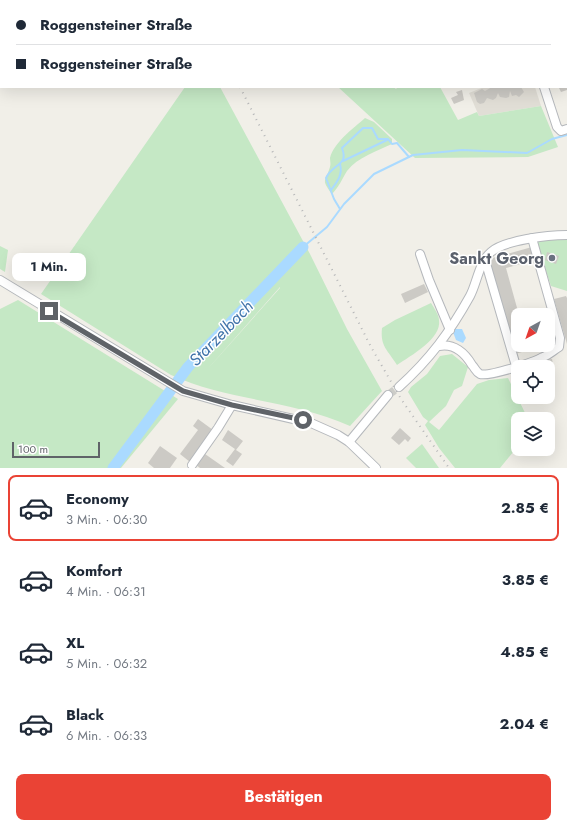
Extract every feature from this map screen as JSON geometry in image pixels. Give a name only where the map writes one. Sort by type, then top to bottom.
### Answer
[{"type":"street","points":[[544,88],[557,128],[561,131],[567,129]]},
{"type":"street","points":[[399,387],[413,375],[440,346],[471,294],[485,260],[497,248],[532,238],[549,235],[567,235]]},
{"type":"street","points":[[532,238],[560,338],[559,347],[543,358],[536,360]]},
{"type":"street","points":[[420,254],[428,280],[450,330]]},
{"type":"street","points":[[485,260],[514,360]]},
{"type":"street","points":[[0,280],[163,381],[183,391],[232,405],[312,423],[338,435],[349,442],[376,468]]},
{"type":"street","points":[[440,346],[446,345],[462,353],[476,371],[481,374],[490,375],[511,368]]},
{"type":"street","points":[[349,442],[388,395]]},
{"type":"street","points":[[192,465],[232,405]]},
{"type":"shaded area","points":[[482,88],[535,88],[541,106],[479,116],[469,93]]},
{"type":"green space","points":[[184,88],[221,88],[310,254],[347,329],[382,391],[350,426],[328,417],[306,411],[238,396],[193,384],[171,375],[41,294]],"holes":[[[280,287],[280,288],[205,372]]]},
{"type":"green space","points":[[339,88],[441,88],[458,120],[477,112],[479,116],[541,106],[558,147],[528,157],[415,158]]},
{"type":"green space","points":[[365,118],[374,122],[392,139],[392,144],[368,155],[351,166],[339,186],[332,194],[326,186],[325,181],[330,166],[332,152],[340,141]]},
{"type":"green space","points":[[567,236],[567,291],[551,286],[536,241]]},
{"type":"green space","points":[[0,246],[8,250],[5,272],[0,269]]},
{"type":"green space","points":[[18,300],[178,399],[121,468],[0,468],[0,309]]},
{"type":"green space","points":[[431,303],[439,318],[439,327],[436,334],[417,352],[397,365],[383,344],[382,328],[395,320]]},
{"type":"green space","points":[[452,354],[468,367],[462,386],[454,390],[446,406],[429,422],[439,430],[477,384],[489,380],[508,378],[511,384],[511,404],[521,404],[525,412],[511,412],[511,455],[500,468],[455,468],[439,448],[425,425],[428,421],[423,417],[408,392],[411,387],[427,374],[440,356]]},
{"type":"green space","points":[[422,444],[439,468],[416,468],[406,458]]},
{"type":"water","points":[[455,329],[462,329],[466,338],[463,343],[456,340],[453,332]]},
{"type":"building","points":[[490,88],[522,88],[524,92],[519,97],[516,95],[512,96],[510,91],[509,97],[506,98],[500,97],[498,93],[496,98],[493,100],[487,98],[484,103],[480,104],[477,102],[474,93],[482,89],[485,91]]},
{"type":"building","points":[[559,88],[567,88],[567,90],[561,92]]},
{"type":"building","points":[[462,90],[464,100],[454,104],[451,98],[458,95],[456,92]]},
{"type":"building","points":[[532,247],[535,260],[506,268],[517,308],[511,308],[511,339],[489,259]]},
{"type":"building","name":"Sankt Georg","points":[[547,252],[559,256],[556,264],[545,260]]},
{"type":"building","points":[[424,284],[428,292],[405,303],[401,294]]},
{"type":"building","points":[[566,296],[567,298],[567,344],[554,299]]},
{"type":"building","points":[[198,419],[213,430],[190,462],[180,454],[198,430],[193,426]]},
{"type":"building","points":[[400,428],[411,438],[408,442],[405,439],[399,445],[391,438]]},
{"type":"building","points":[[228,430],[243,441],[236,450],[242,454],[233,466],[226,461],[235,449],[222,440]]},
{"type":"building","points":[[160,446],[177,458],[170,468],[154,468],[148,463]]},
{"type":"building","points":[[205,454],[225,468],[200,468],[196,465]]},
{"type":"waterway","name":"Starzelbach","points":[[340,209],[334,199],[326,178],[329,173],[342,161],[344,154],[342,148],[363,128],[372,128],[378,139],[388,139],[392,144],[397,143],[409,157]]},
{"type":"waterway","name":"Starzelbach","points":[[303,247],[327,227],[344,204],[374,174],[413,155],[462,150],[527,153],[552,139],[567,135]]},
{"type":"waterway","name":"Starzelbach","points":[[343,161],[387,140]]},
{"type":"waterway","name":"Starzelbach","points":[[331,190],[340,175],[340,164]]},
{"type":"waterway","name":"Starzelbach","points":[[113,468],[188,367],[303,247]]},
{"type":"tunnel","points":[[388,395],[399,387]]},
{"type":"railway","points":[[241,88],[371,347],[401,399],[449,468]]},
{"type":"place","name":"Sankt Georg","points":[[552,258]]},
{"type":"route","points":[[49,311],[163,381],[183,391],[207,399],[303,420]]}]
